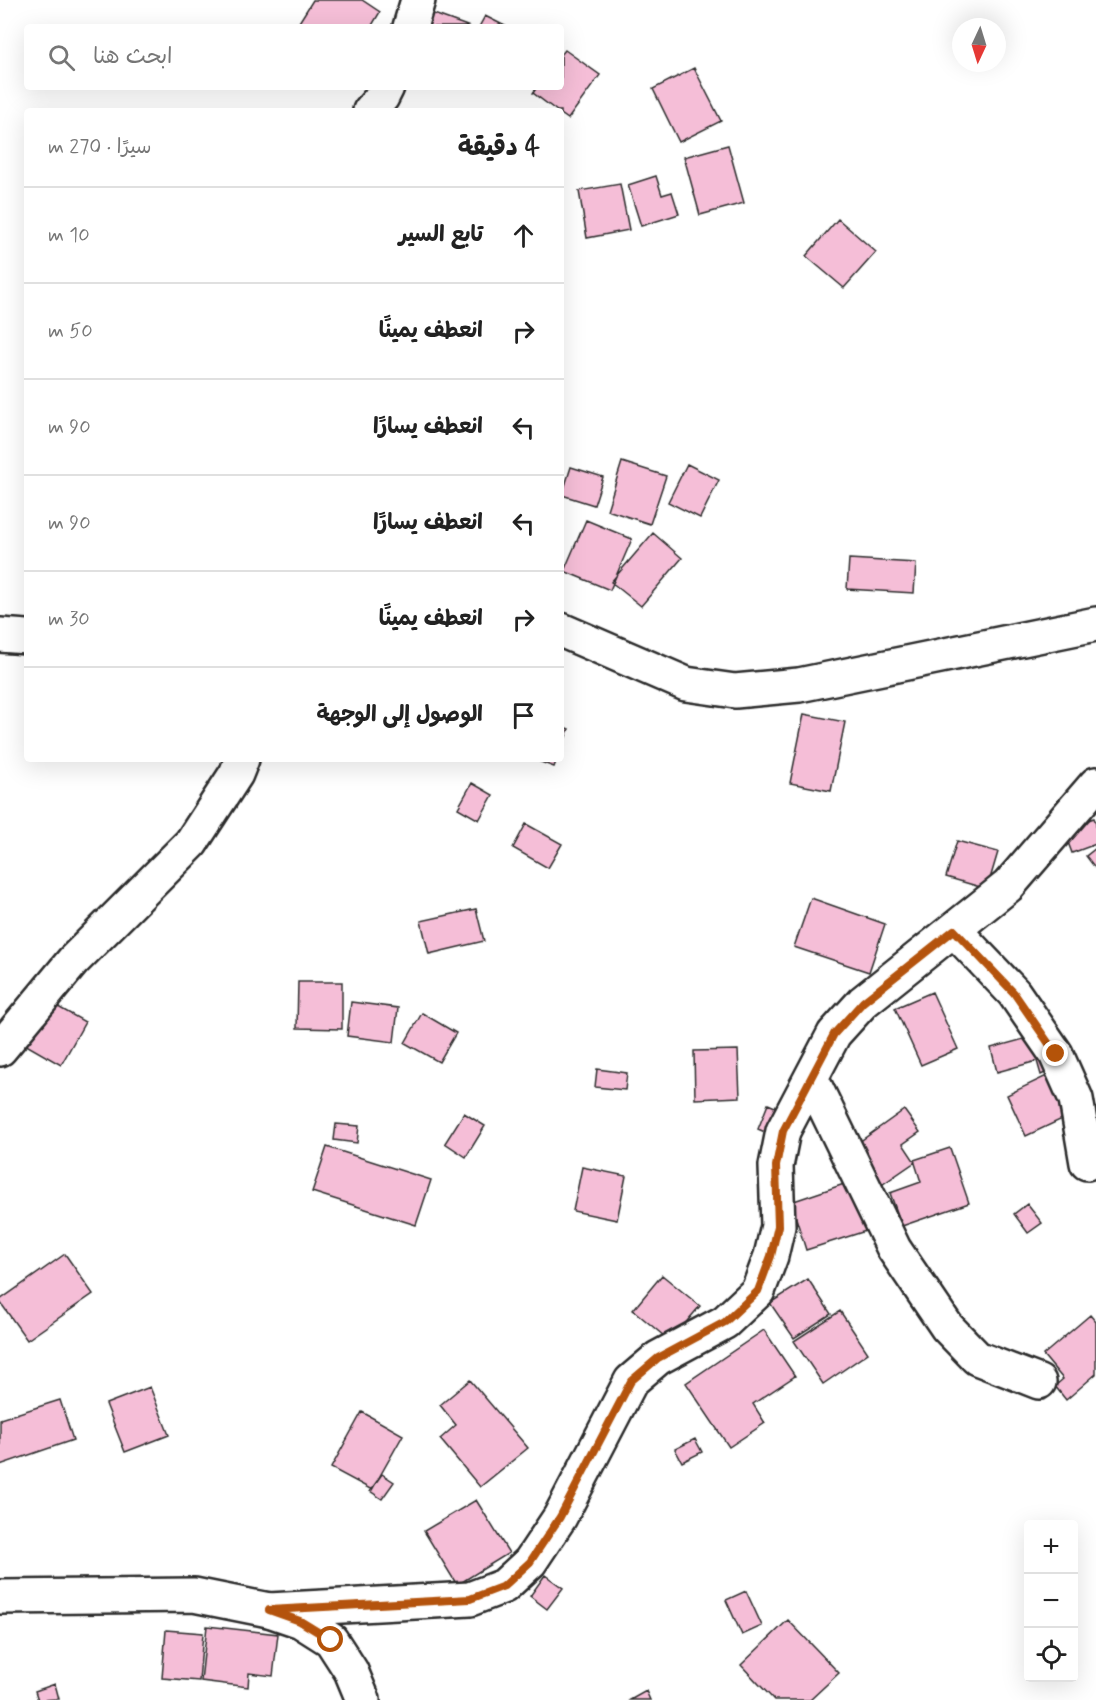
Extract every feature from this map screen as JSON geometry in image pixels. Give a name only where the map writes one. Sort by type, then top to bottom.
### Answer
[{"type":"street","points":[[411,24],[418,0]]},
{"type":"street","points":[[373,108],[386,90]]},
{"type":"street","points":[[564,631],[686,684],[735,691],[799,686],[1096,624]]},
{"type":"street","points":[[0,635],[24,637]]},
{"type":"street","points":[[0,1049],[73,961],[192,843],[236,774],[241,762]]},
{"type":"street","points":[[269,1610],[470,1599],[504,1586],[530,1562],[560,1517],[631,1381],[658,1358],[725,1322],[758,1291],[771,1256],[778,1226],[776,1166],[783,1131],[834,1034],[863,1002],[1008,886],[1096,784]]},
{"type":"street","points":[[954,930],[1014,993],[1056,1054],[1076,1099],[1087,1163]]},
{"type":"street","points":[[811,1078],[894,1249],[947,1327],[977,1358],[1038,1382]]},
{"type":"street","points":[[0,1597],[88,1598],[194,1595],[269,1610],[300,1621],[331,1640],[351,1671],[363,1700]]},
{"type":"building","points":[[313,0],[362,0],[380,12],[373,24],[298,24]]},
{"type":"building","points":[[431,13],[462,24],[427,24]]},
{"type":"building","points":[[485,16],[501,24],[481,24]]},
{"type":"building","points":[[564,51],[600,75],[568,119],[564,116],[564,108],[553,108],[533,93],[535,90],[564,90]]},
{"type":"building","points":[[694,68],[721,121],[679,142],[653,89]]},
{"type":"building","points":[[728,145],[744,203],[700,215],[684,157]]},
{"type":"building","points":[[656,176],[662,195],[672,192],[679,214],[641,226],[628,185]]},
{"type":"building","points":[[620,184],[629,230],[587,238],[579,191]]},
{"type":"building","points":[[838,219],[876,252],[844,288],[806,256]]},
{"type":"building","points":[[622,462],[666,476],[650,524],[607,510]]},
{"type":"building","points":[[687,464],[719,480],[700,518],[668,502]]},
{"type":"building","points":[[571,467],[603,477],[594,505],[564,496]]},
{"type":"building","points":[[586,520],[632,539],[610,590],[564,571]]},
{"type":"building","points":[[653,533],[682,558],[641,606],[611,582]]},
{"type":"building","points":[[849,559],[916,563],[914,593],[847,589]]},
{"type":"building","points":[[804,714],[845,722],[831,791],[790,783]]},
{"type":"building","points":[[564,727],[569,729],[564,742]]},
{"type":"building","points":[[541,762],[556,762],[554,767]]},
{"type":"building","points":[[472,783],[493,795],[479,820],[458,808]]},
{"type":"building","points":[[1094,818],[1096,844],[1072,853],[1063,829]]},
{"type":"building","points":[[526,824],[562,844],[548,868],[513,848]]},
{"type":"building","points":[[957,841],[998,852],[987,889],[946,877]]},
{"type":"building","points":[[1096,848],[1096,869],[1086,856]]},
{"type":"building","points":[[811,898],[885,924],[869,972],[794,947]]},
{"type":"building","points":[[476,909],[484,941],[429,954],[421,921]]},
{"type":"building","points":[[298,982],[342,982],[342,1029],[297,1028]]},
{"type":"building","points":[[932,992],[958,1049],[921,1065],[895,1008]]},
{"type":"building","points":[[44,999],[85,1022],[61,1065],[21,1042]]},
{"type":"building","points":[[351,1002],[398,1008],[394,1042],[347,1036]]},
{"type":"building","points":[[422,1013],[456,1033],[439,1062],[405,1043]]},
{"type":"building","points":[[1035,1036],[1045,1073],[1041,1075],[1037,1061],[997,1072],[991,1048]]},
{"type":"building","points":[[738,1050],[740,1097],[695,1099],[694,1051]]},
{"type":"building","points":[[597,1069],[627,1073],[625,1090],[595,1087]]},
{"type":"building","points":[[1055,1072],[1075,1113],[1026,1136],[1007,1095]]},
{"type":"building","points":[[768,1104],[782,1110],[772,1135],[758,1129]]},
{"type":"building","points":[[904,1110],[920,1132],[903,1144],[915,1162],[883,1184],[855,1145]]},
{"type":"building","points":[[464,1113],[485,1126],[466,1157],[445,1143]]},
{"type":"building","points":[[336,1124],[359,1126],[357,1143],[334,1140]]},
{"type":"building","points":[[327,1147],[431,1180],[416,1225],[312,1192]]},
{"type":"building","points":[[950,1148],[969,1203],[902,1226],[890,1193],[921,1182],[914,1160]]},
{"type":"building","points":[[582,1167],[626,1176],[617,1220],[573,1211]]},
{"type":"building","points":[[856,1180],[872,1229],[806,1250],[791,1202]]},
{"type":"building","points":[[1027,1204],[1042,1223],[1028,1233],[1014,1214]]},
{"type":"building","points":[[65,1254],[93,1294],[27,1340],[0,1300]]},
{"type":"building","points":[[662,1275],[700,1306],[670,1341],[633,1310]]},
{"type":"building","points":[[808,1279],[831,1314],[794,1338],[770,1303]]},
{"type":"building","points":[[840,1311],[868,1353],[823,1384],[794,1341]]},
{"type":"building","points":[[1090,1315],[1096,1322],[1096,1374],[1066,1400],[1055,1386],[1063,1379],[1043,1355]]},
{"type":"building","points":[[764,1330],[795,1376],[753,1404],[765,1423],[729,1447],[686,1383]]},
{"type":"building","points":[[470,1380],[528,1448],[480,1487],[440,1439],[456,1425],[440,1405]]},
{"type":"building","points":[[150,1387],[169,1435],[125,1452],[106,1404]]},
{"type":"building","points":[[60,1400],[73,1440],[0,1465],[0,1419]]},
{"type":"building","points":[[362,1412],[403,1435],[372,1490],[331,1468]]},
{"type":"building","points":[[695,1439],[702,1452],[682,1462],[675,1449]]},
{"type":"building","points":[[382,1474],[394,1482],[382,1499],[370,1491]]},
{"type":"building","points":[[476,1500],[509,1553],[457,1585],[424,1531]]},
{"type":"building","points":[[545,1575],[563,1588],[547,1609],[530,1596]]},
{"type":"building","points":[[746,1591],[762,1626],[742,1635],[726,1600]]},
{"type":"building","points":[[788,1620],[839,1673],[810,1700],[774,1700],[741,1665]]},
{"type":"building","points":[[207,1626],[278,1634],[273,1676],[249,1673],[248,1687],[201,1681]]},
{"type":"building","points":[[166,1630],[203,1633],[199,1681],[162,1678]]},
{"type":"building","points":[[55,1684],[59,1699],[38,1700],[35,1691]]},
{"type":"building","points":[[646,1691],[650,1700],[630,1700]]},
{"type":"route","points":[[331,1640],[300,1621],[269,1610],[470,1599],[504,1586],[530,1562],[560,1517],[631,1381],[658,1358],[725,1322],[758,1291],[771,1256],[778,1226],[776,1166],[783,1131],[834,1034],[863,1002],[954,930],[1014,993],[1056,1054]]}]
